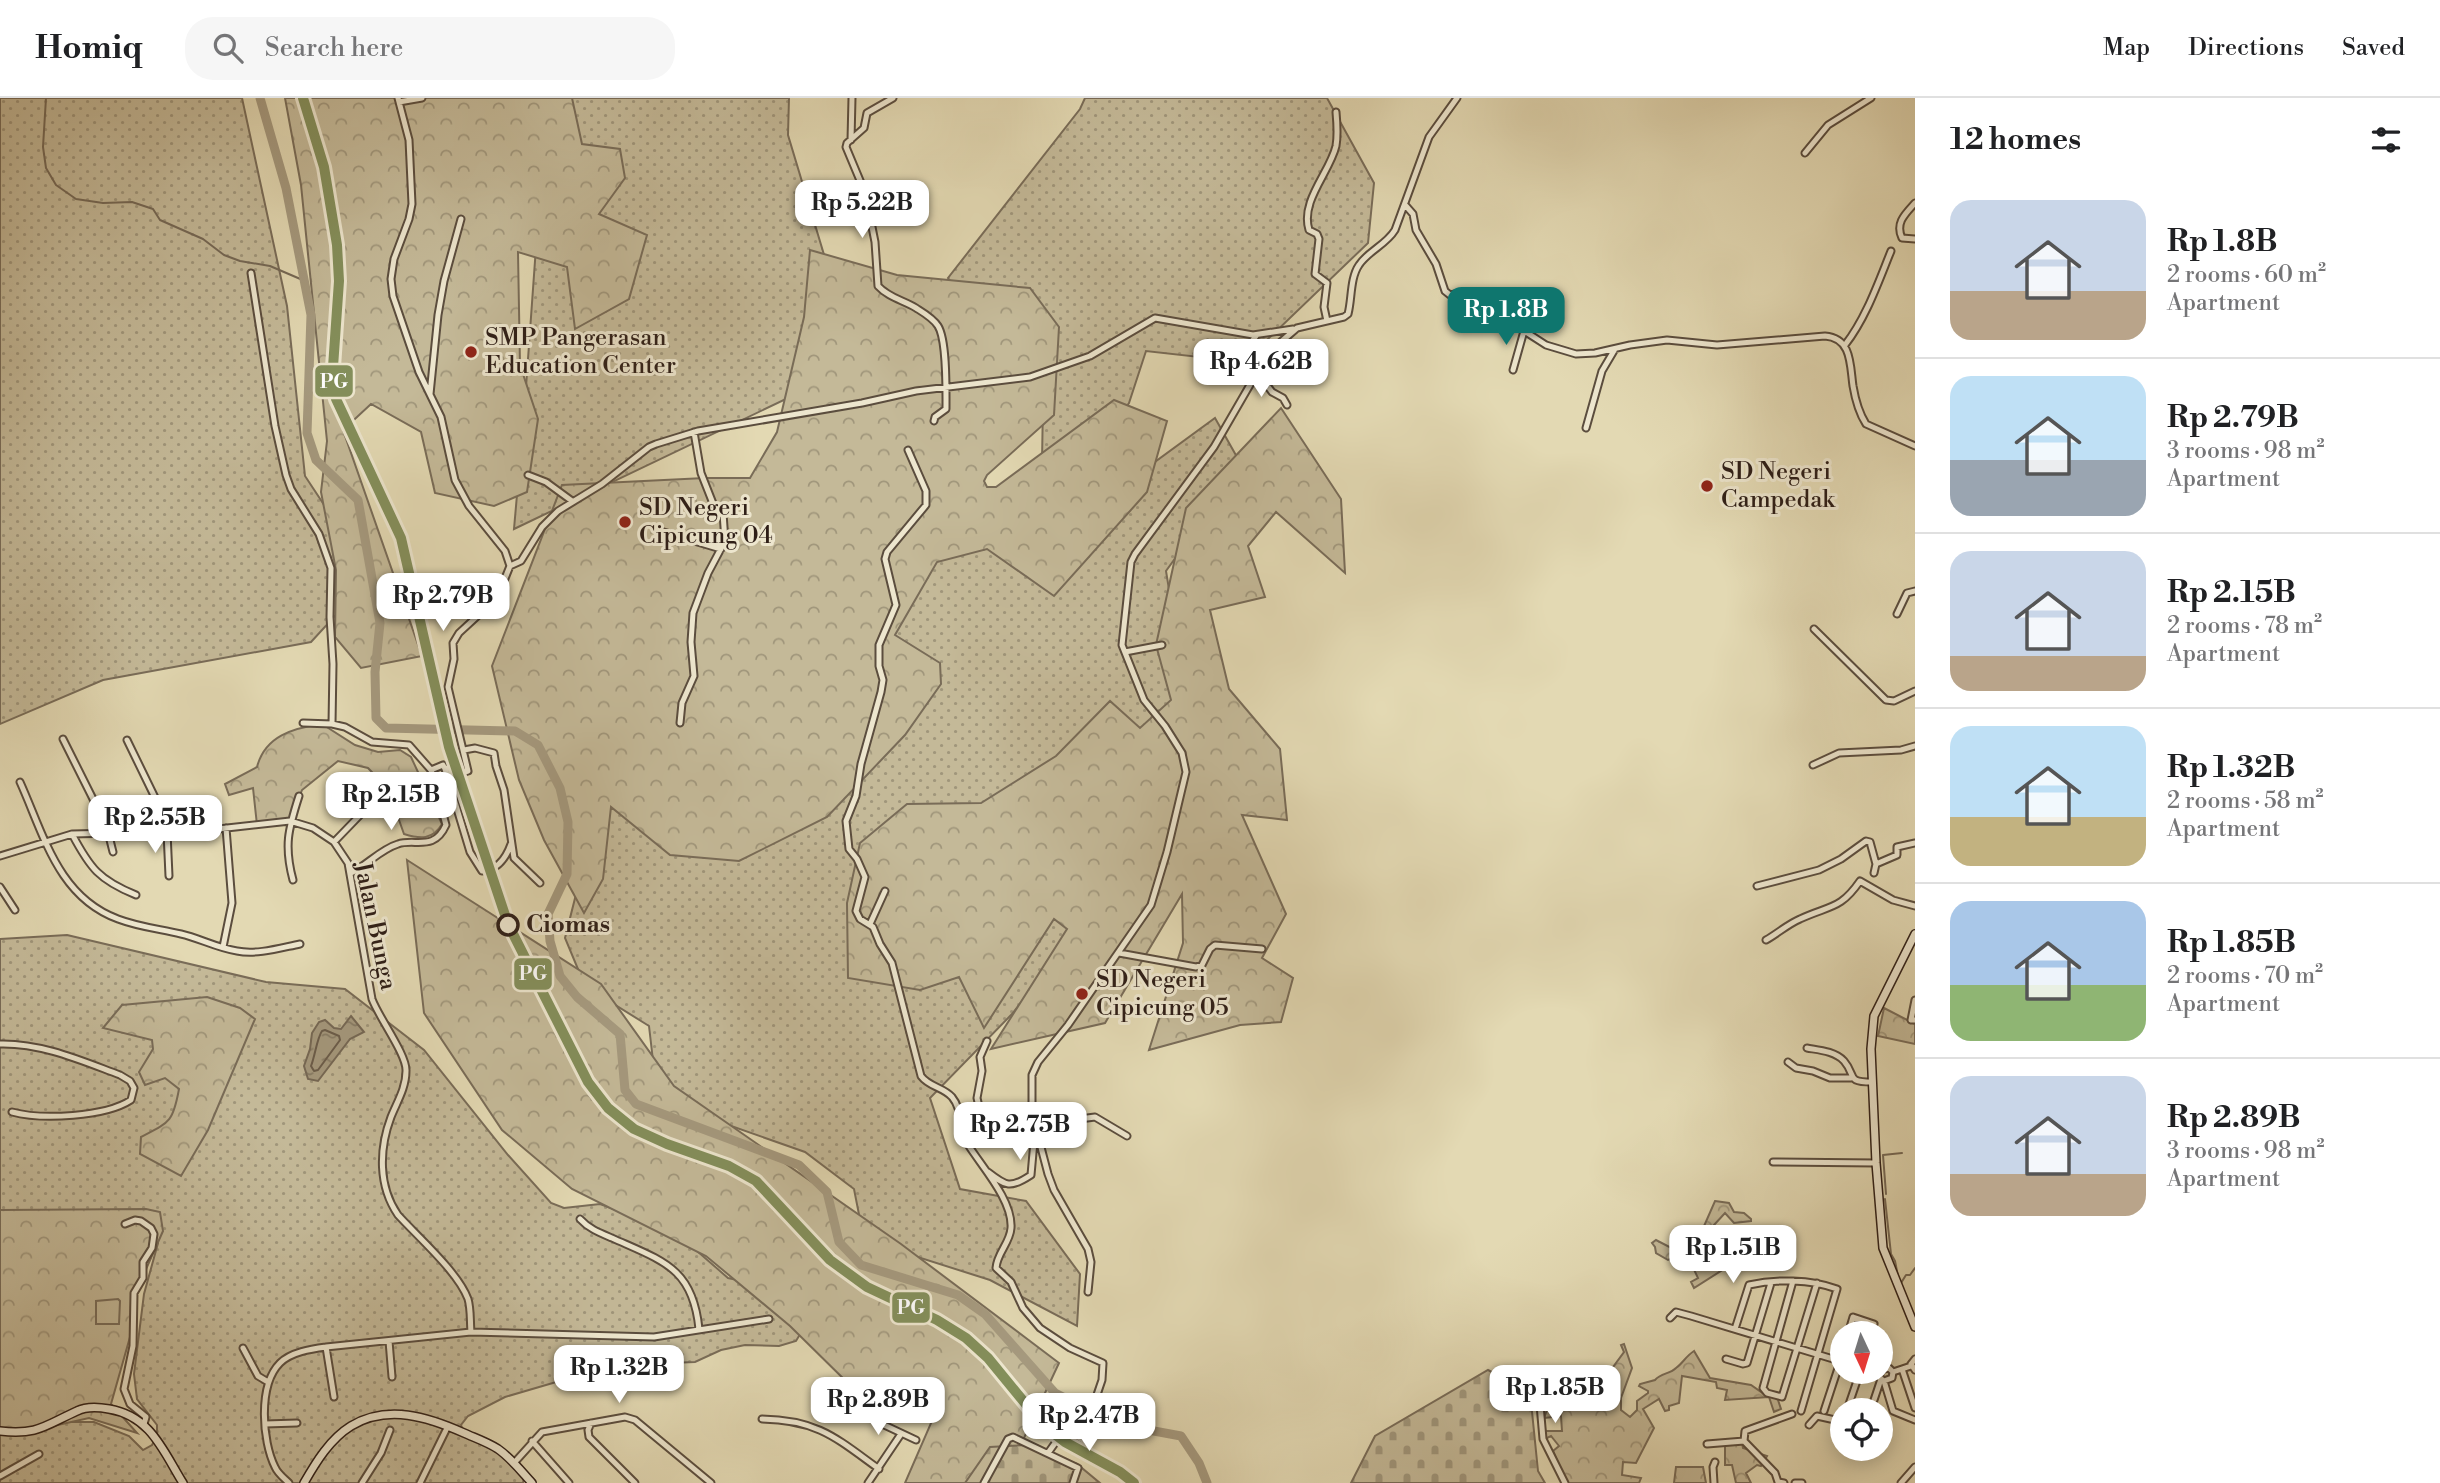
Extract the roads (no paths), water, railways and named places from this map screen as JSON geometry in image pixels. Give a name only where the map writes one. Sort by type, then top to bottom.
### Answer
[{"type":"street","points":[[422,98],[399,100],[409,140],[412,204],[410,219],[396,251],[392,290],[419,372],[443,423],[455,480],[476,516],[505,551],[510,566],[497,598],[459,633],[453,643],[454,659],[448,684],[468,771],[451,776],[450,767],[445,769]]},
{"type":"street","points":[[850,140],[852,98]]},
{"type":"street","points":[[893,98],[867,113],[862,131],[847,143],[847,151],[870,205],[878,286],[887,295],[925,313],[937,324],[941,336],[946,387],[945,411],[936,415],[934,421]]},
{"type":"street","points":[[510,566],[521,561],[548,519],[572,501],[602,484],[649,447],[694,432],[946,387],[1009,380],[1048,372],[1101,350],[1155,318],[1256,335],[1297,328],[1348,314],[1356,270],[1365,258],[1393,234],[1406,206],[1429,137],[1457,98]]},
{"type":"street","points":[[1805,153],[1828,125],[1871,98]]},
{"type":"street","points":[[1327,321],[1324,307],[1327,285],[1315,274],[1319,239],[1309,230],[1307,223],[1316,189],[1336,145],[1336,112]]},
{"type":"street","points":[[1914,203],[1900,220],[1899,228],[1902,238],[1915,239]]},
{"type":"street","points":[[1406,206],[1413,214],[1416,230],[1436,264],[1445,291],[1453,295],[1465,293],[1546,345],[1568,353],[1595,354],[1667,340],[1717,345],[1825,335],[1834,337],[1844,345],[1849,356],[1854,393],[1863,421],[1915,446]]},
{"type":"street","points":[[430,394],[438,315],[461,219]]},
{"type":"street","points":[[1844,345],[1854,333],[1891,251]]},
{"type":"street","points":[[251,273],[275,426],[286,475],[291,489],[317,530],[331,568],[330,617],[334,664],[332,724]]},
{"type":"street","points":[[1088,1292],[1091,1262],[1088,1248],[1051,1184],[1032,1113],[1032,1075],[1034,1068],[1068,1025],[1152,905],[1186,772],[1182,753],[1144,700],[1125,652],[1122,640],[1132,560],[1214,447],[1275,347],[1297,328]]},
{"type":"street","points":[[1513,370],[1524,331]]},
{"type":"street","points":[[1230,369],[1235,355],[1243,353],[1256,335]]},
{"type":"street","points":[[1586,428],[1602,371],[1615,349]]},
{"type":"street","points":[[1243,353],[1265,377],[1266,384],[1273,393],[1283,398],[1287,405]]},
{"type":"street","points":[[680,723],[682,704],[694,676],[691,642],[693,613],[708,573],[725,540],[722,511],[713,506],[701,472],[694,432]]},
{"type":"street","points":[[908,450],[926,491],[926,505],[887,552],[885,559],[895,605],[879,645],[879,666],[883,680],[881,692],[856,796],[846,821],[849,849],[858,859],[865,877],[856,911],[860,919],[870,924],[892,964],[921,1076],[927,1083],[953,1098],[961,1116],[966,1139],[1010,1212],[1010,1233],[996,1268],[1012,1282],[1023,1308],[1040,1328],[1070,1348],[1103,1363],[1102,1380],[1084,1433],[1087,1436],[1084,1441],[1065,1429],[1048,1453]]},
{"type":"street","points":[[527,475],[551,485],[572,501]]},
{"type":"street","points":[[657,530],[721,549]]},
{"type":"street","points":[[1897,614],[1907,593],[1915,591]]},
{"type":"street","points":[[1814,629],[1886,700],[1894,701],[1915,691]]},
{"type":"street","points":[[1125,652],[1162,645]]},
{"type":"street","points":[[303,723],[332,724],[345,727],[372,742],[409,745],[430,770],[446,825],[443,830],[438,836],[423,843],[397,844],[351,873]]},
{"type":"street","points":[[63,739],[108,832],[113,852]]},
{"type":"street","points":[[127,740],[161,809],[167,832],[169,876]]},
{"type":"street","points":[[1813,765],[1839,752],[1889,751],[1915,746]]},
{"type":"street","points":[[463,749],[475,748],[494,753],[504,790],[514,858],[540,883]]},
{"type":"street","points":[[430,770],[443,765],[470,852],[482,871],[495,868],[504,859],[512,841]]},
{"type":"street","points":[[20,782],[62,876],[92,907],[121,920],[184,934],[238,951],[252,952],[300,944]]},
{"type":"street","points":[[293,880],[287,851],[290,821],[299,796]]},
{"type":"street","points":[[334,842],[361,814]]},
{"type":"street","name":"Jalan Bunga","points":[[0,856],[72,834],[167,832],[290,821],[313,828],[334,842],[348,863],[351,873],[372,999],[378,1016],[398,1045],[407,1069],[404,1085],[385,1134],[382,1151],[384,1182],[398,1215],[464,1290],[470,1310],[471,1332]]},
{"type":"street","points":[[223,947],[232,903],[226,828]]},
{"type":"street","points":[[72,834],[93,869],[118,888],[136,895]]},
{"type":"street","points":[[1757,886],[1819,870],[1841,859],[1866,841],[1871,845],[1876,864],[1874,873]]},
{"type":"street","points":[[1876,864],[1897,855],[1897,847],[1915,843]]},
{"type":"street","points":[[1766,940],[1800,919],[1829,909],[1847,898],[1860,881],[1893,900],[1915,906]]},
{"type":"street","points":[[0,887],[15,910]]},
{"type":"street","points":[[870,924],[884,891]]},
{"type":"street","points":[[1915,937],[1874,1016],[1871,1032],[1876,1163],[1883,1248],[1915,1327]]},
{"type":"street","points":[[1119,953],[1196,967],[1202,965],[1215,945],[1262,950]]},
{"type":"street","points":[[1915,1001],[1911,1020],[1915,1020]]},
{"type":"street","points":[[961,1116],[980,1111],[977,1098],[982,1071],[980,1057],[987,1041]]},
{"type":"street","points":[[0,1044],[16,1044],[56,1052],[120,1075],[130,1081],[134,1088],[131,1100],[102,1113],[40,1115],[12,1112]]},
{"type":"street","points":[[1807,1048],[1841,1059],[1856,1081],[1872,1082]]},
{"type":"street","points":[[1787,1062],[1796,1068],[1829,1078],[1851,1077]]},
{"type":"street","points":[[1032,1113],[1050,1114],[1064,1121],[1095,1117],[1127,1136]]},
{"type":"street","points":[[986,1170],[1007,1185],[1028,1178],[1033,1172],[1035,1127]]},
{"type":"street","points":[[1773,1162],[1876,1163]]},
{"type":"street","points":[[580,1219],[591,1229],[657,1259],[678,1274],[688,1284],[695,1300],[699,1329]]},
{"type":"street","points":[[125,1224],[135,1220],[141,1222],[151,1228],[154,1234],[152,1248],[143,1262],[143,1278],[134,1293],[134,1346],[124,1383],[126,1398],[132,1407],[144,1415],[144,1424]]},
{"type":"street","points":[[1793,1281],[1763,1388],[1767,1393],[1782,1398],[1817,1283]]},
{"type":"street","points":[[1735,1329],[1749,1285],[1793,1281],[1817,1283],[1838,1290],[1801,1411]]},
{"type":"street","points":[[1726,1359],[1747,1363],[1770,1283]]},
{"type":"street","points":[[1670,1318],[1676,1312],[1830,1358]]},
{"type":"street","points":[[289,1483],[275,1466],[265,1424],[268,1382],[281,1362],[305,1350],[471,1332],[642,1337],[769,1319]]},
{"type":"street","points":[[389,1341],[392,1377]]},
{"type":"street","points":[[326,1347],[334,1396]]},
{"type":"street","points":[[243,1348],[258,1376],[268,1382]]},
{"type":"street","points":[[1894,1372],[1913,1368],[1915,1359]]},
{"type":"street","points":[[1902,1369],[1915,1408]]},
{"type":"street","points":[[1537,1370],[1543,1439],[1565,1483]]},
{"type":"street","points":[[1824,1411],[1834,1384]]},
{"type":"street","points":[[1885,1384],[1893,1411],[1915,1420]]},
{"type":"street","points":[[857,1405],[872,1417],[916,1440]]},
{"type":"street","points":[[0,1431],[37,1431],[80,1409],[125,1413],[144,1424],[183,1483]]},
{"type":"street","points":[[304,1483],[338,1435],[364,1419],[393,1413],[417,1416],[448,1426],[489,1444],[514,1463],[532,1483]]},
{"type":"street","points":[[1784,1483],[1778,1482],[1775,1474],[1744,1441],[1745,1431],[1792,1414]]},
{"type":"street","points":[[1809,1425],[1817,1416],[1830,1418]]},
{"type":"street","points":[[514,1463],[532,1441],[547,1430],[622,1418],[632,1419],[711,1483]]},
{"type":"street","points":[[762,1419],[790,1420],[825,1430],[879,1469]]},
{"type":"street","points":[[265,1424],[297,1423]]},
{"type":"street","points":[[591,1423],[587,1430],[589,1437],[635,1483]]},
{"type":"street","points":[[420,1483],[448,1426]]},
{"type":"street","points":[[362,1483],[381,1453],[390,1430]]},
{"type":"street","points":[[868,1483],[901,1434]]},
{"type":"street","points":[[984,1483],[1010,1437],[1016,1437],[1078,1468],[1073,1483]]},
{"type":"street","points":[[532,1441],[569,1483]]},
{"type":"street","points":[[1707,1444],[1744,1441]]},
{"type":"street","points":[[0,1476],[39,1454]]},
{"type":"street","points":[[1714,1483],[1715,1462]]},
{"type":"street","points":[[1901,1483],[1915,1467]]},
{"type":"street","points":[[1795,1483],[1802,1483]]},
{"type":"water","points":[[351,1016],[364,1032],[350,1039],[318,1081],[308,1079],[304,1066],[312,1033],[319,1022],[325,1020],[334,1028],[341,1029]]},
{"type":"waterway","points":[[46,98],[43,147],[46,168],[56,185],[76,199],[103,203],[132,202],[153,209],[160,220],[203,239],[224,255],[240,261],[270,266],[305,281]]},
{"type":"waterway","points":[[260,98],[286,188],[311,315],[307,433],[316,460],[358,500],[380,623],[375,672],[376,718],[386,728],[515,731],[538,745],[560,788],[568,822],[567,874],[548,914],[550,941],[560,976],[577,997],[620,1034],[625,1090],[636,1104],[799,1165],[827,1192],[839,1242],[861,1265],[958,1295],[985,1314],[1055,1393],[1116,1424],[1181,1436],[1199,1463],[1207,1483]]},
{"type":"waterway","points":[[1886,1194],[1883,1155],[1902,1153]]},
{"type":"waterway","points":[[1885,1199],[1891,1254],[1898,1276]]},
{"type":"waterway","points":[[1901,1283],[1915,1268]]},
{"type":"place","name":"SMP Pangerasan Education Center","points":[[471,352]]},
{"type":"place","name":"SD Negeri Campedak","points":[[1707,486]]},
{"type":"place","name":"SD Negeri Cipicung 04","points":[[625,522]]},
{"type":"place","name":"Ciomas","points":[[508,925]]},
{"type":"place","name":"SD Negeri Cipicung 05","points":[[1082,994]]}]
